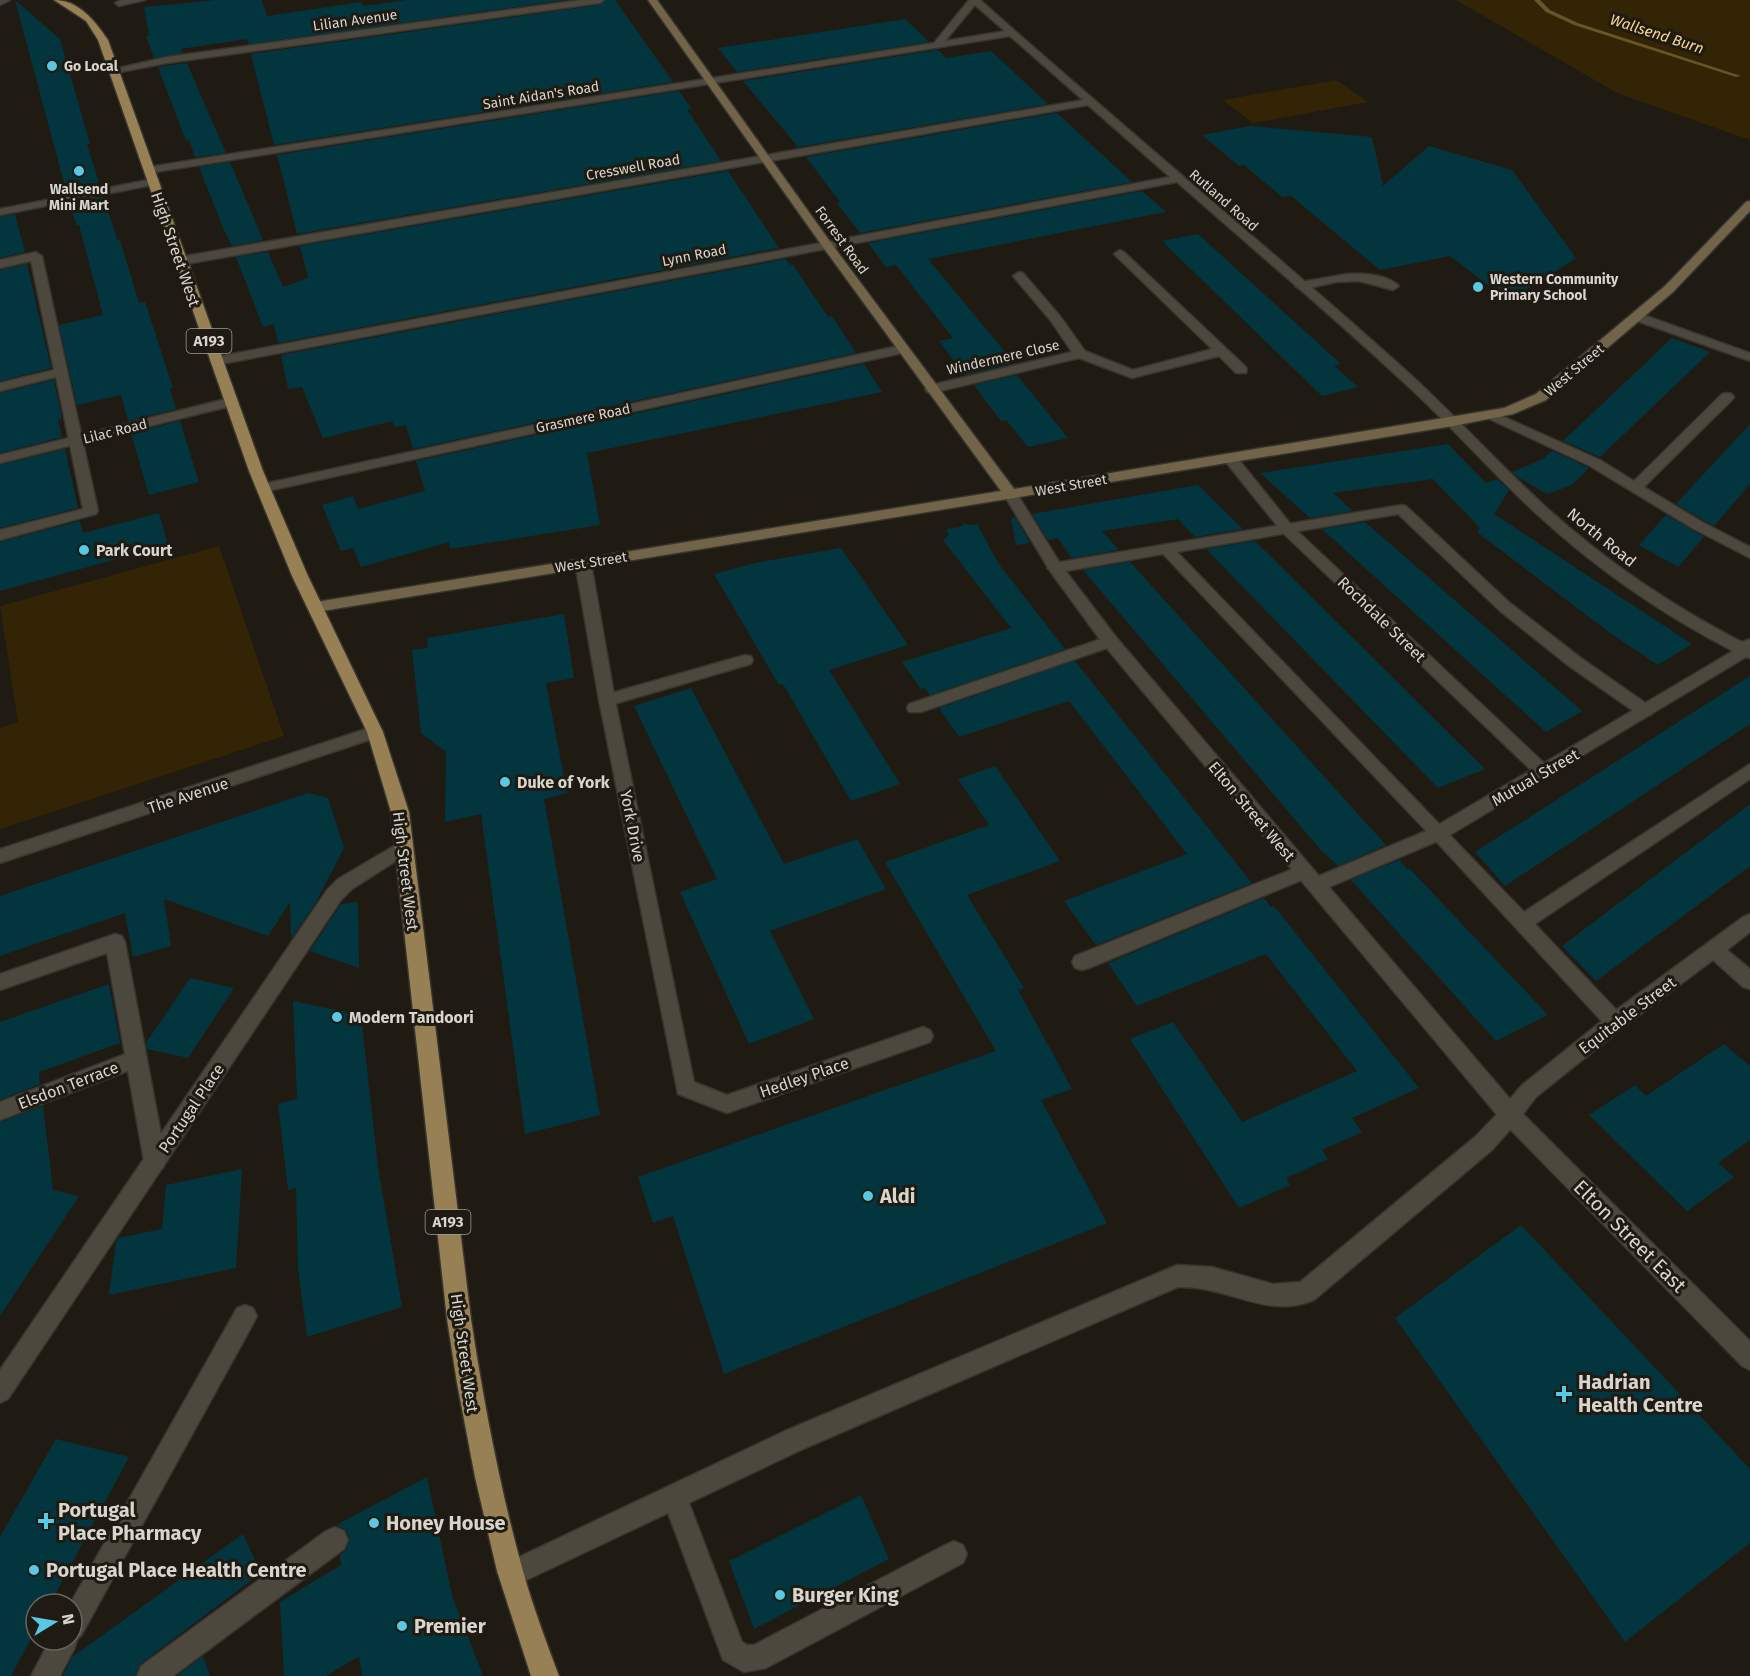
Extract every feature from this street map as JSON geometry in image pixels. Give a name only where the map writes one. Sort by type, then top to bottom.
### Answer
[{"type":"main road","name":"A193","points":[[58,0],[89,20],[103,40],[115,70]]},
{"type":"main road","name":"High Street West","points":[[115,70],[180,261],[263,488],[300,576],[375,732],[400,812],[470,1399],[485,1471],[511,1574],[545,1676]]},
{"type":"street","points":[[0,2],[6,0]]},
{"type":"street","points":[[119,3],[141,0]]},
{"type":"street","name":"Lilian Avenue","points":[[115,70],[167,60],[600,0]]},
{"type":"street","name":"Forrest Road","points":[[652,0],[827,245],[1011,495]]},
{"type":"street","points":[[937,45],[974,0]]},
{"type":"street","name":"Rutland Road","points":[[974,0],[1398,370],[1453,422]]},
{"type":"street","name":"Saint Aidan's Road","points":[[0,212],[151,176],[709,81],[1012,33]]},
{"type":"street","name":"Cresswell Road","points":[[180,261],[1090,102]]},
{"type":"street","name":"Lynn Road","points":[[216,361],[1178,179]]},
{"type":"street","name":"West Street","points":[[316,607],[1453,422],[1526,405],[1541,397],[1638,317],[1669,289],[1750,204]]},
{"type":"street","points":[[1120,254],[1241,370]]},
{"type":"street","points":[[0,264],[36,256],[91,511],[0,535]]},
{"type":"street","name":"Windermere Close","points":[[1019,276],[1056,319],[1080,354]]},
{"type":"street","points":[[1301,286],[1337,278],[1360,276],[1393,286]]},
{"type":"street","points":[[1638,317],[1750,357]]},
{"type":"street","name":"Grasmere Road","points":[[263,488],[903,349]]},
{"type":"street","name":"Windermere Close","points":[[932,389],[1080,354],[1132,374],[1221,351]]},
{"type":"street","points":[[0,387],[61,372]]},
{"type":"street","points":[[1636,487],[1726,397]]},
{"type":"street","name":"Lilac Road","points":[[0,459],[230,402]]},
{"type":"street","points":[[1488,415],[1595,463],[1750,553]]},
{"type":"street","name":"North Road","points":[[1453,422],[1543,512],[1586,549],[1692,622],[1748,649]]},
{"type":"street","name":"Rochdale Street","points":[[1230,458],[1288,530],[1543,772]]},
{"type":"street","name":"Elton Street West","points":[[1011,495],[1055,568],[1110,641],[1510,1115]]},
{"type":"street","points":[[1055,568],[1401,509],[1505,607],[1575,662],[1646,711]]},
{"type":"street","points":[[1167,550],[1439,833],[1616,1022]]},
{"type":"street","name":"York Drive","points":[[584,563],[607,700],[685,1088]]},
{"type":"street","points":[[915,708],[1110,641]]},
{"type":"street","name":"Mutual Street","points":[[1082,962],[1309,878],[1439,833],[1748,649]]},
{"type":"street","points":[[607,700],[745,660]]},
{"type":"street","name":"The Avenue","points":[[0,856],[375,732]]},
{"type":"street","points":[[1522,923],[1750,770]]},
{"type":"street","name":"Portugal Place","points":[[0,1391],[334,895],[345,884],[404,847]]},
{"type":"street","name":"Equitable Street","points":[[511,1574],[674,1496],[885,1400],[1177,1276],[1193,1274],[1214,1276],[1278,1298],[1292,1297],[1306,1292],[1484,1143],[1529,1091],[1616,1022],[1750,922]]},
{"type":"street","points":[[0,982],[115,942],[155,1161]]},
{"type":"street","points":[[1714,950],[1750,981]]},
{"type":"street","name":"Hedley Place","points":[[685,1088],[726,1104],[923,1036]]},
{"type":"street","name":"Elsdon Terrace","points":[[0,1111],[136,1059]]},
{"type":"street","name":"Elton Street East","points":[[1510,1115],[1750,1358]]},
{"type":"street","points":[[84,1605],[245,1316]]},
{"type":"street","points":[[674,1496],[732,1651],[744,1659],[756,1658],[954,1554]]},
{"type":"street","points":[[151,1676],[335,1540]]},
{"type":"street","points":[[45,1676],[58,1652]]},
{"type":"shaded area","points":[[1456,0],[1750,0],[1750,140],[1617,93]]},
{"type":"shaded area","points":[[1336,80],[1368,102],[1253,123],[1223,100]]},
{"type":"shaded area","points":[[219,546],[284,736],[0,829],[0,728],[18,722],[0,606]]},
{"type":"building","points":[[15,0],[60,39],[100,187],[67,194]]},
{"type":"building","points":[[216,0],[262,0],[267,16],[361,2],[363,6],[407,0],[565,0],[249,44],[247,39],[181,49],[183,53],[154,58],[146,36],[149,35],[144,7]]},
{"type":"building","points":[[606,0],[615,0],[673,82],[274,145],[251,54],[600,5]]},
{"type":"building","points":[[905,19],[929,42],[737,72],[718,48]]},
{"type":"building","points":[[938,50],[946,58],[991,51],[1048,104],[798,147],[743,81]]},
{"type":"building","points":[[187,63],[226,153],[195,157],[189,140],[186,141],[158,67]]},
{"type":"building","points":[[679,91],[692,109],[687,109],[721,161],[297,234],[277,155]]},
{"type":"building","points":[[1057,113],[1132,182],[860,233],[806,157]]},
{"type":"building","points":[[1250,126],[1372,137],[1383,186],[1429,146],[1512,170],[1576,258],[1509,301],[1450,256],[1380,270],[1291,196],[1282,197],[1244,165],[1239,166],[1202,135]]},
{"type":"building","points":[[230,162],[263,240],[232,246],[224,230],[199,167]]},
{"type":"building","points":[[728,171],[779,248],[278,343],[274,324],[263,327],[236,257],[268,252],[283,287],[308,278],[300,246]]},
{"type":"building","points":[[1142,191],[1166,212],[928,259],[1005,352],[1000,353],[1009,364],[965,375],[939,341],[953,338],[896,265],[886,267],[868,243]]},
{"type":"building","points":[[103,197],[118,241],[120,240],[139,303],[145,302],[173,388],[170,389],[176,409],[128,421],[121,395],[77,405],[59,325],[103,315],[79,225],[76,225],[70,203]]},
{"type":"building","points":[[15,214],[25,252],[0,258],[0,217]]},
{"type":"building","points":[[1198,234],[1341,364],[1334,366],[1358,387],[1322,396],[1162,241]]},
{"type":"building","points":[[786,259],[790,265],[793,265],[828,317],[832,316],[856,353],[413,449],[406,425],[394,427],[393,421],[323,438],[302,387],[288,389],[281,355]]},
{"type":"building","points":[[27,264],[51,368],[0,381],[0,270]]},
{"type":"building","points":[[1672,338],[1710,352],[1600,457],[1563,441]]},
{"type":"building","points":[[864,364],[882,392],[587,453],[600,525],[450,549],[449,542],[361,567],[353,548],[341,551],[322,505],[353,496],[358,509],[425,491],[416,461]]},
{"type":"building","points":[[1017,375],[1068,438],[1028,447],[1006,420],[1001,421],[974,385]]},
{"type":"building","points":[[54,380],[62,419],[58,420],[62,437],[0,453],[0,393]]},
{"type":"building","points":[[180,421],[199,482],[149,495],[131,433]]},
{"type":"building","points":[[1750,424],[1750,484],[1714,526],[1676,504]]},
{"type":"building","points":[[1448,444],[1486,483],[1497,479],[1509,490],[1494,514],[1692,644],[1658,665],[1610,633],[1477,532],[1480,528],[1433,479],[1333,493],[1353,511],[1310,518],[1260,473]]},
{"type":"building","points":[[65,449],[78,508],[0,528],[0,465]]},
{"type":"building","points":[[1552,451],[1589,468],[1572,485],[1547,494],[1512,472],[1543,459]]},
{"type":"building","points":[[1198,485],[1243,529],[1195,537],[1178,519],[1102,531],[1119,550],[1072,558],[1058,538],[1048,540],[1032,514]]},
{"type":"building","name":"Park Court","points":[[159,513],[168,545],[0,591],[0,542],[80,521],[83,533]]},
{"type":"building","points":[[1666,515],[1704,537],[1678,567],[1639,545]]},
{"type":"building","points":[[1015,517],[1030,543],[1016,545],[1011,518]]},
{"type":"building","points":[[1365,522],[1582,711],[1546,732],[1322,529]]},
{"type":"building","points":[[965,523],[967,525],[977,524],[998,563],[1065,649],[930,695],[925,688],[921,689],[902,662],[1011,628],[943,540],[949,535],[946,529],[960,527]]},
{"type":"building","points":[[1255,541],[1485,769],[1438,788],[1206,549]]},
{"type":"building","points":[[841,548],[908,645],[829,670],[900,784],[851,801],[783,684],[779,685],[714,574],[755,563]]},
{"type":"building","points":[[1130,562],[1386,845],[1338,866],[1320,849],[1083,570]]},
{"type":"building","points":[[564,614],[574,678],[546,683],[567,793],[544,799],[600,1115],[525,1134],[481,814],[445,822],[446,752],[421,733],[412,650],[428,648],[427,638]]},
{"type":"building","points":[[1075,661],[1252,883],[1096,945],[1064,901],[1187,854],[1069,701],[959,737],[939,708]]},
{"type":"building","points":[[1750,676],[1750,724],[1505,886],[1475,852]]},
{"type":"building","points":[[691,688],[784,864],[857,839],[886,889],[770,931],[814,1019],[749,1044],[680,892],[717,879],[634,706]]},
{"type":"building","name":"Aldi","points":[[995,766],[1060,861],[967,895],[1024,988],[1018,990],[1072,1089],[1041,1100],[1107,1223],[724,1374],[673,1216],[653,1223],[638,1177],[996,1051],[885,862],[989,825],[958,779]]},
{"type":"building","points":[[308,793],[328,798],[344,848],[315,904],[291,939],[290,902],[268,936],[164,899],[171,946],[133,957],[125,913],[0,956],[0,896]]},
{"type":"building","points":[[1750,804],[1750,866],[1596,981],[1562,946]]},
{"type":"building","points":[[1399,860],[1548,1015],[1496,1041],[1351,880]]},
{"type":"building","points":[[1264,898],[1271,907],[1274,906],[1419,1088],[1352,1118],[1362,1132],[1322,1150],[1328,1159],[1286,1178],[1290,1185],[1239,1208],[1130,1039],[1173,1022],[1242,1122],[1357,1071],[1266,954],[1137,1006],[1108,963]]},
{"type":"building","points":[[358,902],[359,968],[310,951],[341,904]]},
{"type":"building","points":[[190,978],[234,988],[188,1058],[147,1049],[146,1043]]},
{"type":"building","points":[[109,984],[120,1043],[39,1072],[40,1084],[0,1100],[0,1022]]},
{"type":"building","points":[[293,1001],[361,1015],[378,1167],[402,1307],[307,1337],[298,1268],[296,1188],[288,1190],[278,1104],[297,1099]]},
{"type":"building","points":[[1724,1044],[1750,1066],[1750,1140],[1718,1163],[1734,1177],[1687,1211],[1589,1115],[1635,1085],[1646,1096]]},
{"type":"building","points":[[43,1106],[53,1190],[79,1196],[0,1316],[0,1122]]},
{"type":"building","points":[[242,1169],[236,1268],[109,1295],[118,1238],[162,1229],[166,1185]]},
{"type":"building","name":"Hadrian Health Centre","points":[[1521,1225],[1750,1469],[1750,1543],[1625,1642],[1395,1318]]},
{"type":"building","name":"Portugal Place Health Centre","points":[[56,1439],[129,1457],[56,1592],[24,1592],[24,1652],[11,1676],[0,1676],[0,1537]]},
{"type":"building","points":[[427,1477],[452,1595],[483,1676],[362,1676],[359,1656],[326,1676],[284,1676],[280,1602],[341,1565],[340,1555],[346,1550],[350,1539],[346,1530],[336,1525]]},
{"type":"building","name":"Burger King","points":[[861,1495],[889,1559],[754,1629],[729,1561]]},
{"type":"building","points":[[243,1534],[261,1573],[140,1664],[135,1676],[63,1676],[72,1657],[79,1652],[84,1652],[84,1648]]},
{"type":"building","points":[[203,1656],[210,1676],[177,1676]]},
{"type":"waterway","name":"Wallsend Burn","points":[[1537,0],[1548,11],[1576,24],[1738,76]]},
{"type":"place","name":"Go Local","points":[[52,66]]},
{"type":"place","name":"Wallsend Mini Mart","points":[[79,171]]},
{"type":"place","name":"Western Community Primary School","points":[[1478,287]]},
{"type":"place","name":"Park Court","points":[[84,550]]},
{"type":"place","name":"Duke of York","points":[[505,782]]},
{"type":"place","name":"Modern Tandoori","points":[[337,1017]]},
{"type":"place","name":"Aldi","points":[[868,1196]]},
{"type":"place","name":"Hadrian Health Centre","points":[[1564,1394]]},
{"type":"place","name":"Portugal Place Pharmacy","points":[[46,1521]]},
{"type":"place","name":"Honey House","points":[[374,1523]]},
{"type":"place","name":"Portugal Place Health Centre","points":[[34,1570]]},
{"type":"place","name":"Burger King","points":[[780,1595]]},
{"type":"place","name":"Premier","points":[[402,1626]]}]
